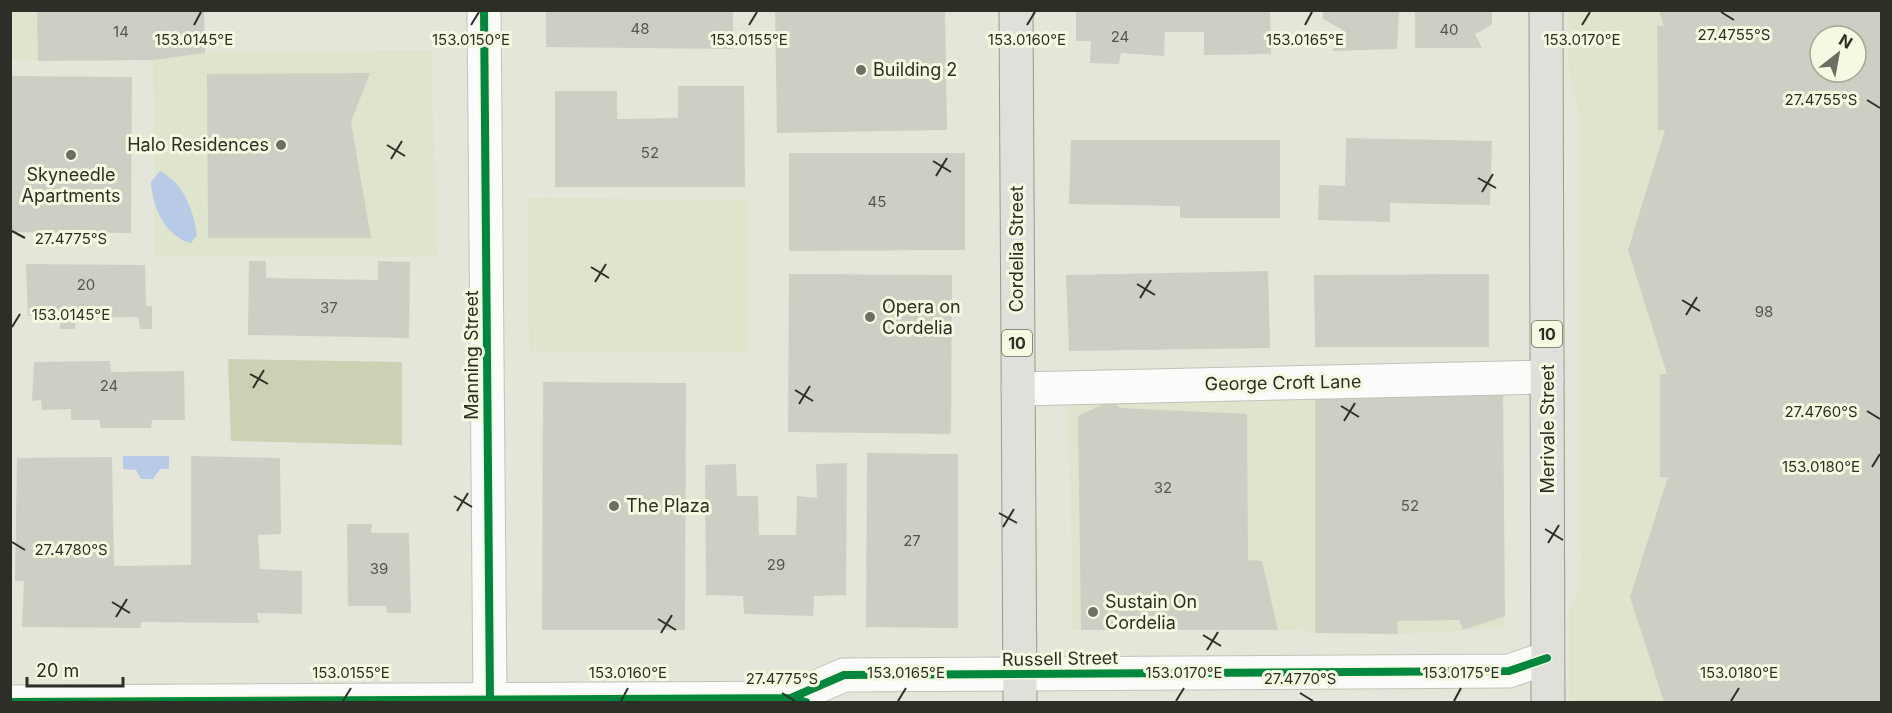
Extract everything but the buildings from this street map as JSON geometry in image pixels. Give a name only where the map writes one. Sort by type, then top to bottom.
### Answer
[{"type":"main road","name":"Cordelia Street","points":[[1016,10],[1020,689]]},
{"type":"main road","name":"Merivale Street","points":[[1543,701],[1547,658],[1546,10]]},
{"type":"street","name":"Manning Street","points":[[484,10],[490,700]]},
{"type":"street","name":"George Croft Lane","points":[[1018,388],[1547,377]]},
{"type":"street","name":"Russell Street","points":[[10,702],[798,700],[844,675],[1020,689],[1509,671],[1547,658]]},
{"type":"shaded area","points":[[11,10],[204,11],[205,53],[431,50],[437,257],[154,256],[153,60],[11,60]]},
{"type":"shaded area","points":[[1568,11],[1881,11],[1881,702],[1569,702],[1569,608],[1581,588],[1580,120],[1569,74]]},
{"type":"shaded area","points":[[528,198],[748,200],[748,352],[529,351]]},
{"type":"shaded area","points":[[228,359],[402,362],[402,445],[231,441]]},
{"type":"shaded area","points":[[1502,362],[1504,628],[1398,634],[1278,630],[1073,630],[1068,370]]},
{"type":"water","points":[[160,171],[181,190],[190,207],[197,235],[191,243],[174,234],[162,220],[158,211],[151,182]]},
{"type":"water","points":[[123,456],[169,456],[169,469],[160,469],[153,479],[141,479],[136,470],[123,469]]},
{"type":"cycle path","points":[[484,10],[490,700]]},
{"type":"cycle path","points":[[791,698],[844,675],[1509,671],[1547,658]]},
{"type":"cycle path","points":[[10,702],[791,698],[806,702]]},
{"type":"place","name":"Building 2","points":[[861,70]]},
{"type":"place","name":"Halo Residences","points":[[281,145]]},
{"type":"place","name":"Skyneedle Apartments","points":[[71,155]]},
{"type":"place","name":"Opera on Cordelia","points":[[870,317]]},
{"type":"place","name":"The Plaza","points":[[614,506]]},
{"type":"place","name":"Sustain On Cordelia","points":[[1093,612]]}]
